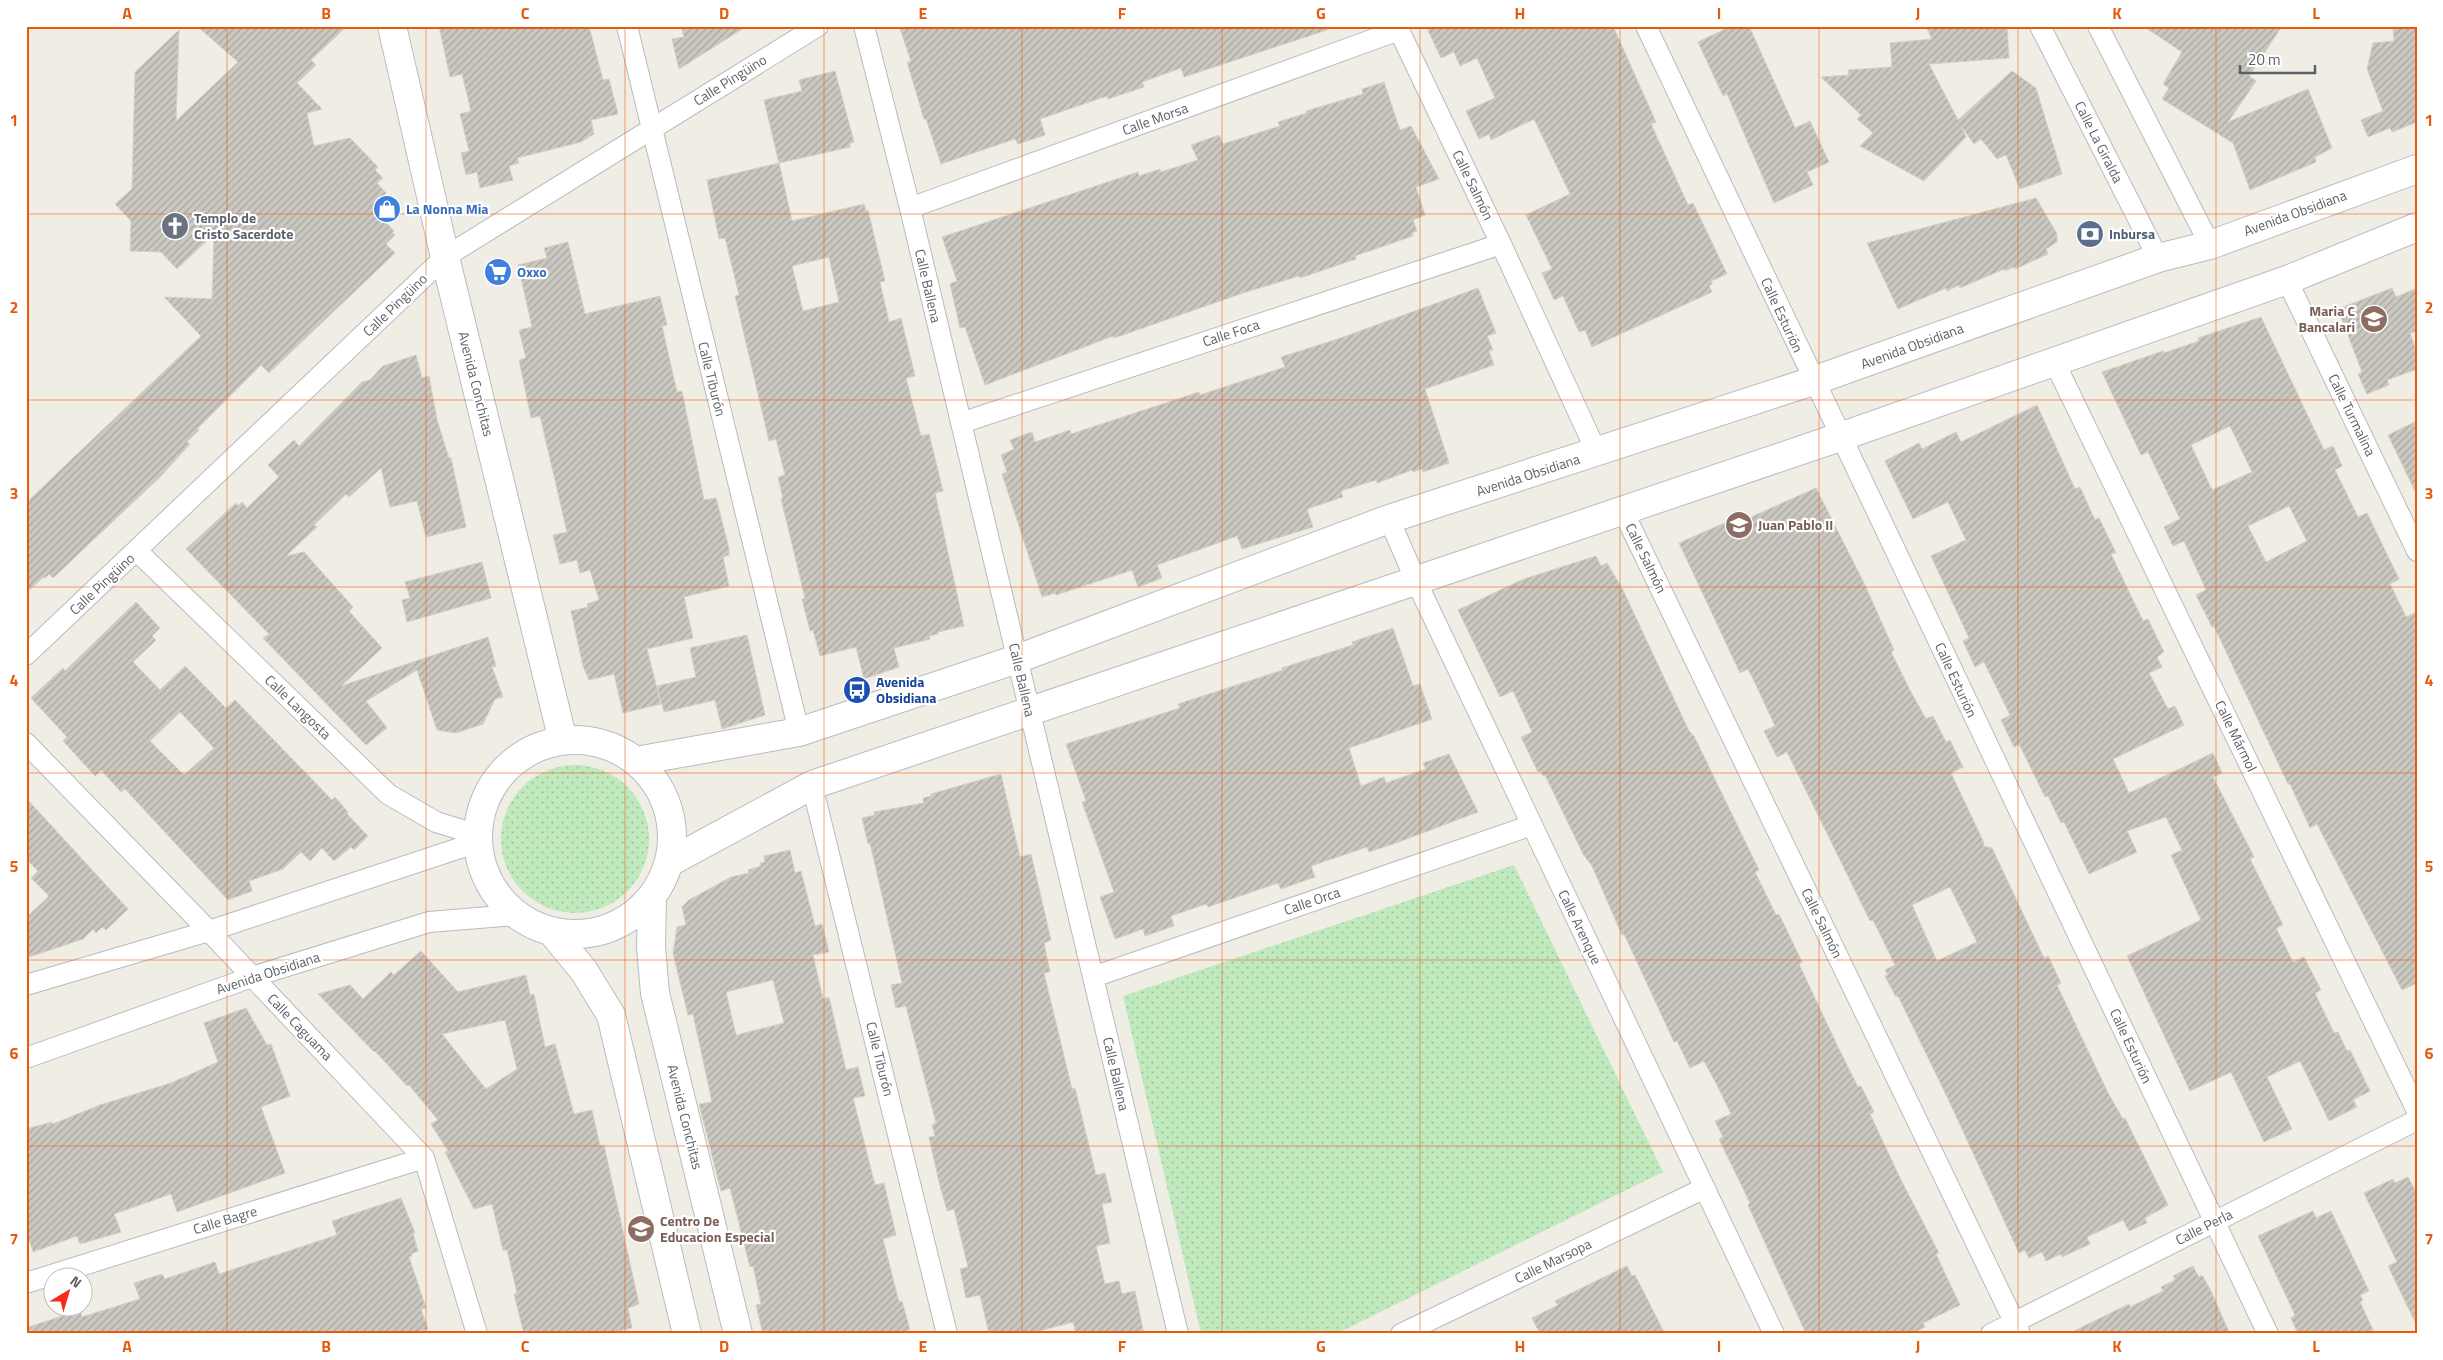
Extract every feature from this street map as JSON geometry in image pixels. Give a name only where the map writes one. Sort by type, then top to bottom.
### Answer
[{"type":"street","name":"Avenida Conchitas","points":[[392,26],[445,257],[563,741]]},
{"type":"street","name":"Calle Tiburón","points":[[626,26],[799,732]]},
{"type":"street","name":"Calle Pingüino","points":[[26,655],[445,257],[818,26]]},
{"type":"street","name":"Calle Ballena","points":[[864,26],[910,208],[1178,1334]]},
{"type":"street","name":"Calle Esturión","points":[[1646,26],[1813,381],[2268,1334]]},
{"type":"street","name":"Calle La Giralda","points":[[2040,26],[2158,258]]},
{"type":"street","points":[[2098,26],[2210,244]]},
{"type":"street","name":"Calle Morsa","points":[[910,208],[1398,28]]},
{"type":"street","name":"Calle Salmón","points":[[1398,28],[1501,244],[1597,453]]},
{"type":"street","name":"Avenida Obsidiana","points":[[636,761],[799,732],[1017,659],[1389,519],[1597,453],[1813,381],[2158,258],[2210,244],[2417,169]]},
{"type":"street","points":[[670,862],[812,785],[1840,437],[2286,280],[2417,227]]},
{"type":"street","name":"Calle Foca","points":[[961,423],[1501,244]]},
{"type":"street","name":"Calle Turmalina","points":[[2286,280],[2417,551]]},
{"type":"street","name":"Calle Mármol","points":[[2054,361],[2417,1110]]},
{"type":"street","name":"Calle Salmón","points":[[1624,511],[2017,1328]]},
{"type":"street","name":"Calle Arenque","points":[[1389,519],[1416,582],[1774,1334]]},
{"type":"street","name":"Calle Langosta","points":[[137,551],[388,794],[436,822],[478,838]]},
{"type":"street","points":[[563,741],[589,741],[613,748],[636,761],[655,781],[668,807],[673,835],[670,862],[652,898],[624,922],[589,935],[552,932],[533,925],[515,915],[496,894],[483,870],[478,838],[482,807],[494,783],[513,762],[536,748],[563,741]]},
{"type":"street","name":"Calle Caguama","points":[[26,743],[209,931],[424,1158],[477,1334]]},
{"type":"street","name":"Calle Tiburón","points":[[812,785],[948,1334]]},
{"type":"street","name":"Calle Orca","points":[[1093,977],[1532,825]]},
{"type":"street","points":[[26,985],[209,931],[478,838]]},
{"type":"street","name":"Avenida Conchitas","points":[[652,898],[651,947],[655,993],[738,1334]]},
{"type":"street","name":"Avenida Obsidiana","points":[[26,1058],[252,977],[429,922],[515,915]]},
{"type":"street","points":[[552,932],[584,971],[611,1015],[688,1334]]},
{"type":"street","name":"Calle Perla","points":[[1990,1334],[2017,1328],[2214,1222],[2417,1120]]},
{"type":"street","name":"Calle Bagre","points":[[26,1283],[424,1158]]},
{"type":"street","name":"Calle Marsopa","points":[[1401,1334],[1704,1188]]},
{"type":"green space","points":[[575,765],[603,770],[628,786],[644,811],[649,839],[644,867],[628,892],[603,908],[575,913],[547,908],[522,892],[506,867],[501,839],[506,811],[522,786],[547,770]]},
{"type":"green space","points":[[1514,865],[1663,1172],[1336,1334],[1201,1334],[1123,996]]},
{"type":"building","points":[[197,26],[347,26],[311,60],[316,65],[297,83],[322,109],[307,113],[314,146],[350,138],[378,167],[375,170],[383,178],[377,183],[386,193],[382,197],[388,204],[386,205],[388,207],[380,216],[394,231],[392,233],[395,235],[386,244],[395,253],[269,373],[261,365],[197,429],[199,430],[187,442],[190,444],[161,476],[53,578],[49,574],[45,578],[43,577],[26,593],[26,503],[201,336],[164,297],[212,299],[214,234],[177,269],[161,252],[130,251],[131,221],[115,204],[132,189],[135,72],[179,30],[176,121],[238,62]]},
{"type":"building","points":[[439,26],[589,26],[603,80],[609,79],[618,114],[591,120],[594,134],[581,142],[517,158],[519,163],[509,166],[513,180],[480,188],[477,172],[466,175],[461,153],[469,151],[460,114],[471,111],[462,74],[450,77]]},
{"type":"building","points":[[681,26],[747,26],[679,69],[672,39],[684,37]]},
{"type":"building","points":[[899,26],[1327,26],[1327,30],[1184,77],[1181,68],[1142,82],[1144,87],[1108,99],[1107,96],[1040,119],[1045,135],[1018,144],[1015,139],[941,164],[926,119],[924,119],[907,62],[911,61]]},
{"type":"building","points":[[1426,26],[1613,26],[1656,122],[1651,124],[1688,205],[1693,203],[1727,274],[1711,281],[1712,284],[1709,286],[1712,292],[1592,347],[1585,330],[1579,332],[1563,296],[1554,300],[1542,273],[1552,269],[1526,215],[1570,194],[1534,119],[1491,140],[1489,134],[1479,139],[1466,111],[1495,98],[1477,58],[1460,66],[1454,52],[1441,58]]},
{"type":"building","points":[[1732,26],[1749,26],[1795,128],[1810,121],[1829,162],[1807,172],[1813,185],[1774,203],[1727,94],[1723,96],[1698,42]]},
{"type":"building","points":[[1941,26],[2007,26],[2009,58],[1929,64],[1958,120],[2012,71],[2036,88],[2062,174],[2020,189],[2006,155],[1997,159],[1981,139],[1974,144],[1961,126],[1966,137],[1924,181],[1860,146],[1873,133],[1857,119],[1861,115],[1821,77],[1849,75],[1848,70],[1892,67],[1890,43],[1932,39],[1927,29]]},
{"type":"building","points":[[2143,26],[2282,26],[2249,76],[2256,81],[2228,122],[2308,89],[2332,148],[2315,157],[2316,162],[2250,190],[2233,143],[2162,99],[2169,88],[2163,84],[2182,52]]},
{"type":"building","points":[[2393,26],[2417,26],[2417,122],[2392,132],[2390,128],[2368,137],[2361,120],[2383,111],[2367,69],[2373,43],[2394,41]]},
{"type":"building","points":[[835,71],[854,142],[850,143],[850,147],[779,163],[764,100],[802,91],[799,80]]},
{"type":"building","points":[[1384,82],[1400,130],[1411,126],[1439,179],[1416,187],[1425,215],[1413,220],[1417,231],[1412,233],[1413,236],[1355,256],[1356,259],[1300,278],[1299,276],[1243,293],[1114,338],[1113,336],[985,385],[965,327],[960,328],[950,284],[957,281],[942,237],[1138,172],[1139,176],[1160,169],[1161,172],[1198,160],[1191,145],[1219,135],[1223,144],[1280,126],[1278,122],[1307,113],[1306,111],[1363,94],[1362,89]]},
{"type":"building","points":[[779,163],[792,221],[864,204],[866,211],[868,210],[885,281],[880,282],[889,322],[901,318],[915,376],[906,378],[921,436],[929,434],[943,491],[935,493],[964,626],[938,632],[938,634],[929,636],[930,639],[894,648],[899,667],[864,679],[856,647],[820,656],[813,630],[810,631],[802,599],[805,598],[781,499],[783,498],[778,477],[785,475],[776,439],[769,441],[735,296],[739,295],[725,238],[719,239],[707,180]],"holes":[[[829,257],[839,302],[803,311],[792,266]]]},
{"type":"building","points":[[2036,198],[2057,234],[2057,242],[2046,249],[2048,254],[2015,269],[2014,267],[2005,271],[2004,269],[1960,288],[1959,285],[1947,291],[1946,288],[1898,309],[1867,243]]},
{"type":"building","points":[[568,242],[585,314],[660,296],[667,325],[662,326],[677,392],[682,391],[704,500],[716,498],[729,548],[729,555],[723,557],[729,586],[684,597],[693,638],[647,649],[661,704],[623,713],[614,674],[589,680],[583,666],[571,611],[588,607],[587,604],[599,600],[590,570],[580,573],[577,560],[560,564],[553,535],[567,532],[540,416],[531,418],[519,360],[526,358],[519,330],[532,327],[518,265],[547,258],[544,248]]},
{"type":"building","points":[[1478,288],[1496,333],[1487,336],[1493,350],[1489,351],[1494,365],[1425,389],[1449,463],[1423,472],[1422,469],[1413,472],[1412,470],[1377,483],[1376,480],[1341,491],[1343,497],[1307,509],[1313,527],[1242,549],[1237,536],[1157,565],[1162,578],[1138,587],[1132,570],[1056,595],[1055,593],[1042,597],[1002,474],[1007,472],[1001,455],[1014,449],[1010,440],[1032,432],[1035,442],[1070,430],[1071,434],[1199,392],[1200,395],[1285,367],[1281,357],[1338,339]]},
{"type":"building","points":[[2392,288],[2396,297],[2417,288],[2417,331],[2410,333],[2417,352],[2417,369],[2387,380],[2389,385],[2367,394],[2358,374],[2362,372],[2338,309]]},
{"type":"building","points":[[2261,317],[2324,450],[2333,446],[2342,466],[2335,470],[2358,517],[2367,513],[2399,579],[2390,584],[2406,617],[2417,612],[2417,983],[2402,990],[2317,824],[2310,828],[2214,626],[2212,627],[2196,595],[2206,590],[2184,541],[2173,546],[2164,527],[2180,519],[2148,452],[2141,455],[2102,372],[2199,341],[2198,338]],"holes":[[[2230,426],[2252,472],[2212,490],[2191,445]],[[2289,506],[2307,541],[2266,562],[2248,526]]]},
{"type":"building","points":[[416,355],[422,378],[429,376],[437,420],[449,458],[451,458],[466,527],[426,537],[417,501],[390,507],[381,468],[349,497],[346,494],[314,525],[317,527],[286,556],[304,552],[353,607],[349,611],[382,648],[341,686],[488,637],[496,666],[492,667],[503,697],[495,699],[483,724],[456,733],[437,730],[417,670],[366,701],[387,728],[366,745],[263,638],[269,634],[186,549],[236,503],[238,506],[242,502],[247,508],[279,477],[268,465],[294,440],[299,446],[362,382],[370,380],[383,366]]},
{"type":"building","points":[[2037,405],[2075,489],[2080,487],[2095,520],[2099,518],[2116,553],[2111,554],[2143,621],[2148,619],[2164,652],[2157,657],[2162,667],[2149,673],[2168,709],[2175,706],[2184,725],[2113,759],[2129,793],[2213,753],[2222,773],[2213,777],[2254,857],[2250,859],[2283,925],[2276,928],[2293,962],[2304,957],[2321,990],[2315,993],[2334,1033],[2338,1032],[2347,1051],[2350,1050],[2370,1091],[2353,1100],[2357,1107],[2329,1121],[2300,1061],[2267,1077],[2292,1129],[2264,1142],[2231,1072],[2190,1091],[2127,956],[2201,920],[2171,855],[2182,850],[2166,817],[2127,831],[2137,852],[2089,874],[2064,822],[2061,823],[2048,796],[2045,797],[2019,744],[2014,747],[2001,720],[2010,715],[1984,662],[1975,667],[1963,641],[1969,638],[1931,556],[1966,540],[1948,502],[1913,519],[1885,461],[1919,443],[1922,449],[1956,432],[1961,442]]},
{"type":"building","points":[[2417,421],[2417,495],[2388,435]]},
{"type":"building","points":[[1816,488],[1864,583],[1894,650],[1891,652],[1911,692],[1926,719],[1933,716],[1946,742],[1950,740],[1963,767],[1951,773],[1984,843],[1983,846],[1992,848],[2044,958],[2048,956],[2061,983],[2057,985],[2108,1093],[2123,1119],[2125,1118],[2168,1205],[2145,1218],[2147,1223],[2129,1231],[2123,1220],[2087,1237],[2090,1244],[2062,1257],[2061,1254],[2046,1261],[2042,1252],[2029,1258],[2025,1250],[2019,1253],[1950,1103],[1898,996],[1896,997],[1885,976],[1888,975],[1885,970],[1895,965],[1873,920],[1870,921],[1787,752],[1777,757],[1764,731],[1775,726],[1748,669],[1740,673],[1679,543],[1747,513],[1749,518]],"holes":[[[1950,887],[1977,942],[1937,961],[1912,905]]]},
{"type":"building","points":[[1596,556],[1601,566],[1607,563],[1623,590],[1689,731],[1694,736],[1759,870],[1755,872],[1776,915],[1779,914],[1802,962],[1799,964],[1838,1047],[1858,1087],[1861,1086],[1874,1112],[1870,1114],[1901,1180],[1939,1253],[1936,1254],[1960,1305],[1923,1323],[1925,1327],[1911,1334],[1806,1334],[1748,1205],[1750,1203],[1719,1139],[1723,1137],[1715,1121],[1731,1114],[1704,1061],[1690,1068],[1677,1041],[1674,1042],[1624,934],[1622,935],[1592,866],[1583,854],[1545,775],[1543,776],[1541,771],[1538,772],[1521,737],[1532,732],[1513,691],[1500,697],[1458,610],[1524,579]]},
{"type":"building","points":[[482,562],[491,598],[407,622],[402,600],[410,598],[405,582]]},
{"type":"building","points":[[136,602],[160,628],[152,636],[156,640],[133,662],[160,690],[185,666],[226,708],[235,700],[332,800],[335,797],[348,812],[347,814],[368,836],[354,850],[351,847],[334,861],[322,848],[310,861],[301,852],[283,869],[249,881],[252,891],[228,900],[125,789],[121,792],[101,770],[95,776],[63,741],[67,737],[31,698],[63,668],[65,671]],"holes":[[[180,712],[214,748],[184,775],[150,741]]]},
{"type":"building","points":[[1393,628],[1413,686],[1420,684],[1432,719],[1349,748],[1361,786],[1384,777],[1386,783],[1426,769],[1423,763],[1449,754],[1478,812],[1369,852],[1367,847],[1311,866],[1315,877],[1281,889],[1278,883],[1208,907],[1206,904],[1171,916],[1174,926],[1145,936],[1143,929],[1115,939],[1100,897],[1114,892],[1082,802],[1086,801],[1066,744],[1180,708],[1178,704],[1283,670],[1282,668],[1353,645],[1352,642]]},
{"type":"building","points":[[747,635],[765,715],[722,729],[715,700],[664,712],[657,686],[696,677],[690,648]]},
{"type":"building","points":[[1001,774],[1020,857],[1031,854],[1051,940],[1044,943],[1050,972],[1044,973],[1072,1089],[1075,1088],[1096,1175],[1105,1173],[1112,1202],[1102,1204],[1110,1243],[1096,1246],[1105,1284],[1119,1281],[1122,1294],[1135,1291],[1144,1334],[1076,1334],[1073,1322],[1028,1334],[989,1334],[980,1295],[966,1298],[960,1269],[968,1267],[954,1209],[947,1211],[939,1182],[929,1137],[935,1136],[932,1125],[936,1123],[906,1006],[896,1008],[891,985],[902,983],[870,843],[868,844],[862,818],[875,815],[874,812],[924,803],[923,798],[931,796],[931,794]]},
{"type":"building","points":[[26,798],[128,909],[106,930],[102,927],[96,933],[93,929],[83,939],[26,958],[26,918],[49,896],[31,878],[38,871],[26,859]]},
{"type":"building","points":[[790,850],[795,873],[801,871],[815,926],[822,924],[829,952],[813,955],[823,999],[829,997],[846,1070],[858,1067],[865,1096],[853,1098],[875,1185],[884,1183],[896,1235],[883,1239],[899,1302],[902,1301],[910,1330],[906,1330],[907,1334],[763,1334],[756,1305],[761,1304],[753,1266],[750,1267],[730,1188],[721,1191],[699,1104],[712,1102],[693,1014],[688,1015],[673,953],[677,927],[686,925],[682,907],[689,900],[731,877],[749,873],[748,870],[761,866],[760,863],[765,862],[764,856]],"holes":[[[773,980],[784,1023],[736,1035],[726,992]]]},
{"type":"building","points":[[421,951],[458,992],[526,975],[530,995],[534,994],[545,1047],[555,1044],[574,1114],[592,1110],[600,1146],[604,1145],[639,1304],[628,1308],[632,1328],[606,1334],[524,1334],[514,1294],[517,1293],[507,1250],[503,1250],[492,1204],[474,1209],[445,1152],[448,1151],[431,1124],[438,1120],[409,1085],[407,1086],[318,994],[350,985],[363,999],[391,972],[394,975]],"holes":[[[505,1020],[517,1069],[486,1089],[442,1034]]]},
{"type":"building","points":[[246,1008],[267,1045],[271,1044],[290,1096],[261,1107],[285,1173],[177,1212],[171,1194],[114,1214],[121,1232],[80,1244],[77,1236],[33,1252],[30,1242],[26,1243],[26,1129],[52,1122],[53,1124],[100,1105],[171,1083],[218,1062],[204,1023]]},
{"type":"building","points":[[2408,1177],[2417,1194],[2417,1326],[2388,1266],[2397,1262],[2364,1193],[2393,1179],[2395,1183]]},
{"type":"building","points":[[401,1198],[415,1233],[413,1233],[418,1251],[409,1257],[426,1308],[421,1309],[428,1329],[414,1334],[26,1334],[26,1328],[56,1318],[92,1318],[92,1314],[140,1299],[134,1283],[162,1274],[165,1279],[215,1262],[219,1274],[337,1235],[332,1221]]},
{"type":"building","points":[[2313,1211],[2316,1218],[2331,1211],[2369,1291],[2360,1295],[2363,1300],[2360,1302],[2375,1334],[2298,1334],[2291,1318],[2295,1315],[2258,1236]]},
{"type":"building","points":[[1627,1266],[1632,1276],[1635,1275],[1665,1334],[1540,1334],[1532,1318],[1558,1305],[1555,1301]]},
{"type":"building","points":[[2193,1266],[2199,1277],[2202,1275],[2210,1289],[2230,1334],[2068,1334],[2129,1304],[2130,1307],[2163,1291],[2161,1287],[2175,1280],[2173,1276]]},
{"type":"place","name":"La Nonna Mia","points":[[387,209]]},
{"type":"place","name":"Templo de Cristo Sacerdote","points":[[175,226]]},
{"type":"place","name":"Inbursa","points":[[2090,234]]},
{"type":"place","name":"Oxxo","points":[[498,272]]},
{"type":"place","name":"Maria C Bancalari","points":[[2374,319]]},
{"type":"place","name":"Juan Pablo II","points":[[1739,525]]},
{"type":"place","name":"Avenida Obsidiana","points":[[857,690]]},
{"type":"place","name":"Centro De Educacion Especial","points":[[641,1229]]}]
